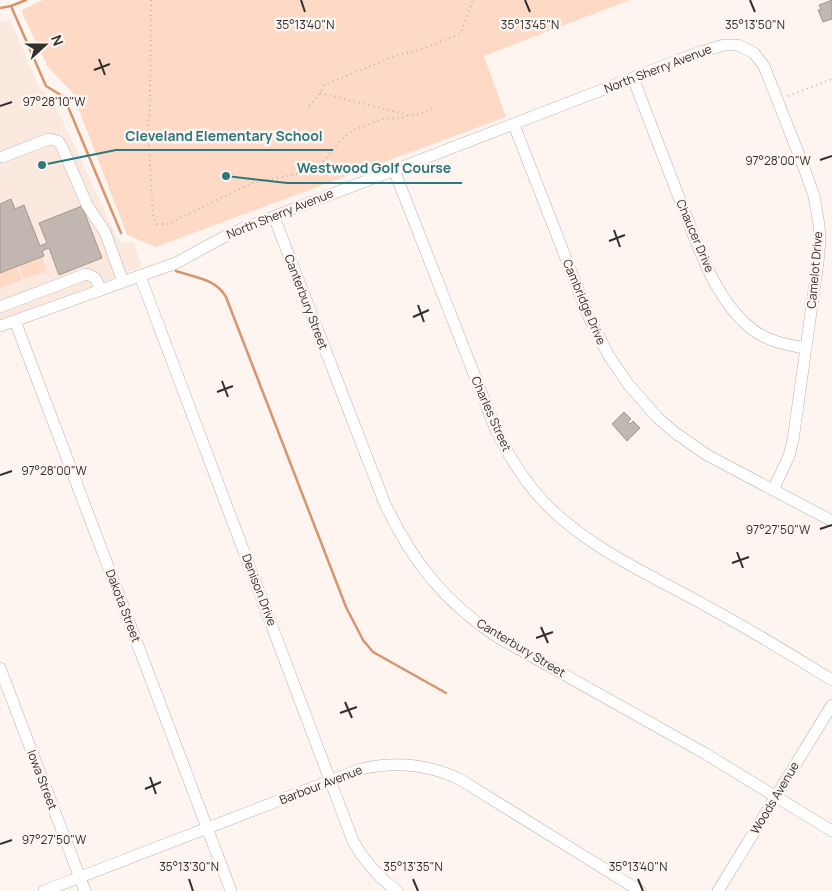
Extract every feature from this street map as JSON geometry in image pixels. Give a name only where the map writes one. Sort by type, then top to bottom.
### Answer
[{"type":"street","name":"North Sherry Avenue","points":[[0,326],[176,263],[231,233],[700,52],[732,44]]},
{"type":"street","name":"Camelot Drive","points":[[732,44],[746,49],[759,58],[768,73],[808,178],[818,212],[820,240],[818,262],[793,440],[789,456],[773,490]]},
{"type":"street","name":"Chaucer Drive","points":[[633,78],[693,235],[722,294],[738,317],[757,332],[778,342],[806,348]]},
{"type":"street","name":"Cambridge Drive","points":[[514,125],[588,315],[609,356],[628,384],[657,417],[674,432],[707,455],[832,522]]},
{"type":"street","points":[[2,157],[49,139],[58,142],[62,147],[87,205],[105,232],[123,282]]},
{"type":"street","name":"Charles Street","points":[[394,170],[496,430],[517,468],[537,494],[561,518],[602,549],[743,626],[832,680]]},
{"type":"street","name":"Canterbury Street","points":[[274,217],[385,504],[404,542],[431,579],[464,613],[499,638],[706,754],[832,831]]},
{"type":"street","points":[[0,307],[86,274],[95,278],[101,290]]},
{"type":"street","name":"Denison Drive","points":[[140,276],[353,840],[360,854],[371,868],[397,891]]},
{"type":"street","name":"Dakota Street","points":[[15,320],[231,891]]},
{"type":"street","name":"Iowa Street","points":[[0,668],[85,891]]},
{"type":"street","name":"Woods Avenue","points":[[718,891],[832,705]]},
{"type":"street","name":"Barbour Avenue","points":[[44,891],[361,769],[390,764],[425,767],[449,774],[640,891]]},
{"type":"path","points":[[151,0],[150,108],[148,126],[153,216],[157,224],[168,224],[252,183],[306,172],[322,163],[341,140],[352,131],[382,119],[402,118],[408,115]]},
{"type":"path","points":[[309,106],[324,85],[362,69],[458,35],[462,30],[473,0]]},
{"type":"path","points":[[778,100],[832,79]]},
{"type":"path","points":[[320,93],[408,115],[420,114],[432,108]]},
{"type":"shaded area","points":[[43,0],[630,0],[484,56],[506,117],[156,247],[127,235],[72,92],[48,67],[23,15],[22,10]]},
{"type":"shaded area","points":[[10,20],[40,89],[52,98],[114,232],[121,243],[134,242],[142,267],[0,320],[0,22]]},
{"type":"shaded area","points":[[42,257],[47,271],[24,279],[19,266]]},
{"type":"shaded area","points":[[17,266],[22,280],[0,288],[0,273]]},
{"type":"building","points":[[832,0],[832,19],[823,22],[818,10],[821,9],[819,5]]},
{"type":"building","points":[[11,199],[15,209],[24,205],[40,246],[47,243],[39,223],[82,206],[102,258],[59,275],[49,248],[42,251],[44,256],[0,273],[0,204]]},
{"type":"building","points":[[624,412],[631,419],[628,422],[630,424],[633,421],[640,428],[627,441],[612,424]]},
{"type":"waterway","points":[[0,8],[26,0]]},
{"type":"waterway","points":[[11,6],[46,86],[64,97],[121,233]]},
{"type":"waterway","points":[[176,271],[211,282],[226,297],[346,607],[363,640],[373,652],[446,693]]},
{"type":"place","name":"Cleveland Elementary School","points":[[42,165]]},
{"type":"place","name":"Westwood Golf Course","points":[[226,176]]}]
